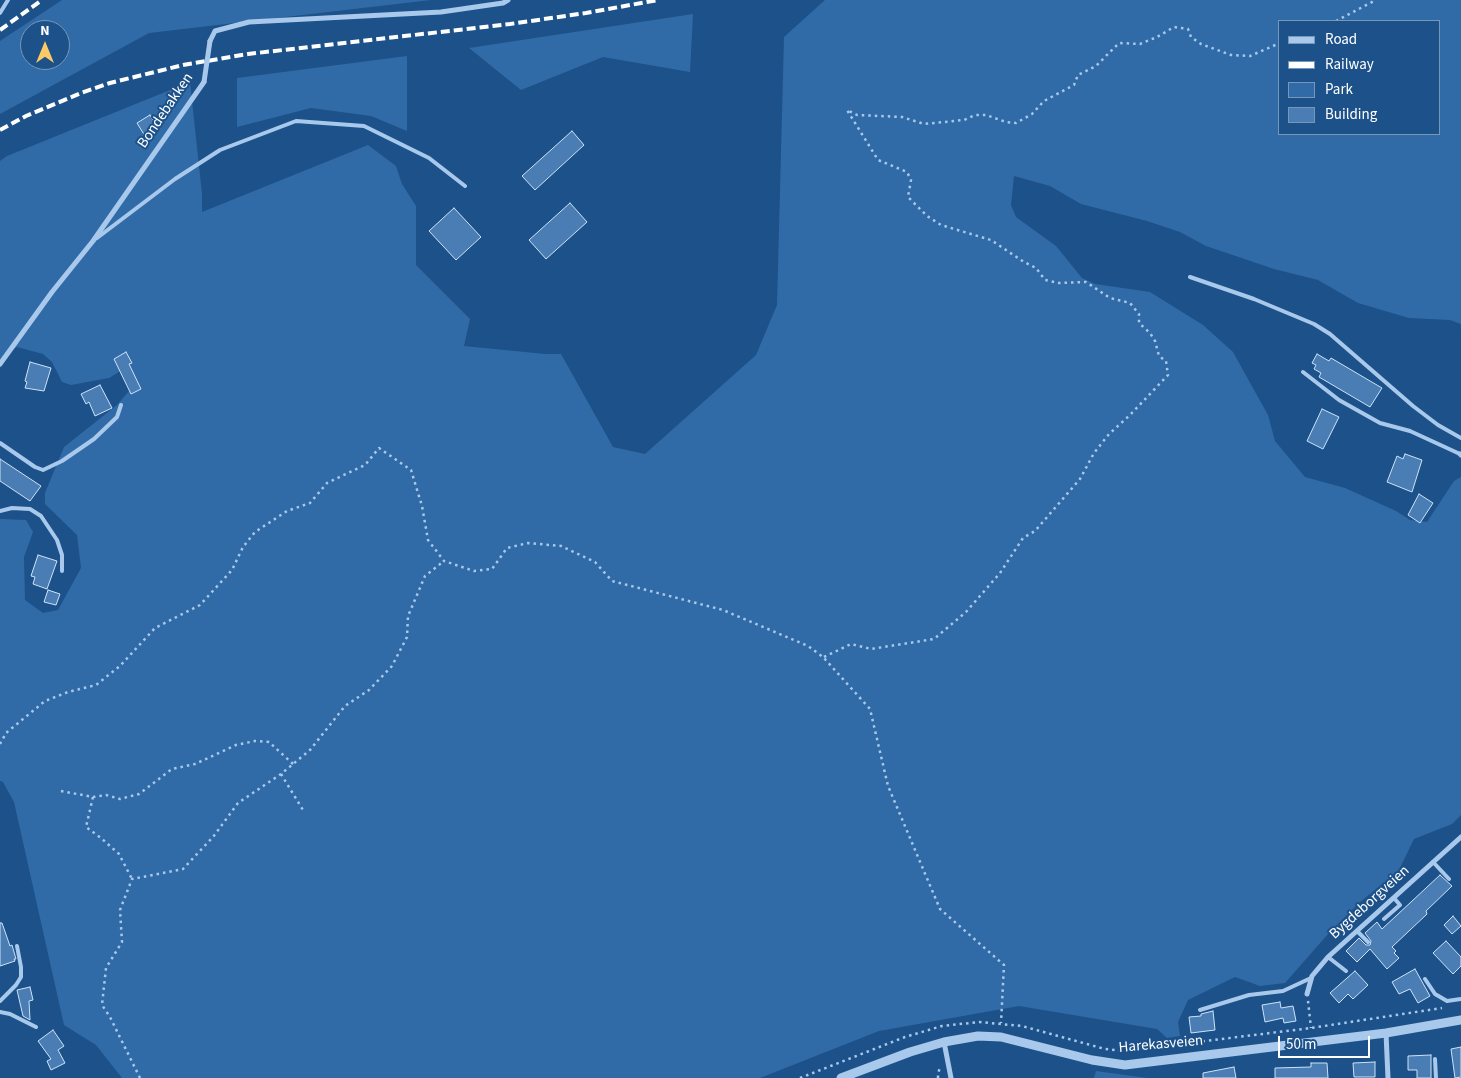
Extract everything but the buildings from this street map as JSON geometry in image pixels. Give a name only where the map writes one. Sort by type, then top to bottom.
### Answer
[{"type":"street","name":"Bondebakken","points":[[0,364],[52,292],[93,240],[204,82],[210,41],[215,31],[249,22],[441,12],[503,3],[508,0]]},
{"type":"street","name":"Bygdeborgveien","points":[[1307,994],[1311,978],[1328,957],[1461,837]]},
{"type":"street","name":"Harekasveien","points":[[841,1078],[910,1052],[944,1042],[978,1036],[1001,1037],[1092,1060],[1126,1065],[1386,1033],[1461,1020]]},
{"type":"street","points":[[1386,1033],[1388,1078]]},
{"type":"street","points":[[944,1042],[951,1078]]},
{"type":"lane","points":[[0,13],[8,0]]},
{"type":"lane","points":[[93,240],[175,179],[220,150],[296,121],[364,126],[429,158],[465,186]]},
{"type":"lane","points":[[1190,277],[1254,298],[1314,324],[1330,334],[1412,406],[1438,425],[1461,438]]},
{"type":"lane","points":[[1303,372],[1339,400],[1380,423],[1410,432],[1461,455]]},
{"type":"lane","points":[[0,443],[35,467],[43,470],[62,461],[94,439],[117,417],[121,405]]},
{"type":"lane","points":[[0,511],[12,508],[30,509],[41,516],[57,540],[62,555],[62,571]]},
{"type":"lane","points":[[1433,862],[1449,878]]},
{"type":"lane","points":[[1384,919],[1400,904],[1394,898]]},
{"type":"lane","points":[[1357,931],[1368,942]]},
{"type":"lane","points":[[0,1001],[12,990],[21,977],[17,946]]},
{"type":"lane","points":[[1328,957],[1346,971]]},
{"type":"lane","points":[[1200,1010],[1249,995],[1283,991],[1311,978]]},
{"type":"lane","points":[[1425,979],[1435,994],[1447,1001],[1461,999]]},
{"type":"lane","points":[[0,1012],[10,1014],[36,1027]]},
{"type":"lane","points":[[1435,1059],[1436,1078]]},
{"type":"path","points":[[1338,20],[1376,0]]},
{"type":"path","points":[[823,657],[851,644],[871,649],[934,639],[966,612],[982,594],[1000,573],[1023,538],[1035,531],[1080,479],[1094,452],[1168,375],[1166,361],[1159,356],[1155,341],[1150,333],[1139,323],[1139,314],[1130,303],[1110,298],[1086,282],[1059,283],[1045,280],[1036,268],[991,240],[941,226],[927,216],[908,197],[911,180],[907,172],[878,160],[847,110],[857,115],[902,116],[924,124],[964,120],[975,115],[986,115],[1006,122],[1016,123],[1032,114],[1044,102],[1074,85],[1078,76],[1096,66],[1119,43],[1140,44],[1174,27],[1188,29],[1191,38],[1201,44],[1231,55],[1250,56],[1278,44]]},
{"type":"path","points":[[0,744],[6,733],[45,701],[68,692],[96,685],[120,666],[155,628],[200,605],[232,570],[243,547],[255,532],[286,511],[310,503],[326,483],[366,465],[379,448],[411,470],[422,506],[428,540],[444,561],[474,571],[492,569],[507,548],[528,543],[561,546],[595,562],[612,581],[723,610],[808,646],[823,657],[870,709],[888,786],[940,909],[1004,965],[1001,1022]]},
{"type":"path","points":[[132,879],[183,869],[213,837],[238,803],[281,774],[310,750],[345,706],[368,690],[392,666],[407,637],[408,616],[425,576],[444,561]]},
{"type":"path","points":[[61,791],[93,797],[106,795],[120,799],[139,794],[172,769],[196,764],[236,744],[255,741],[269,742],[293,764]]},
{"type":"path","points":[[281,774],[303,810]]},
{"type":"path","points":[[93,797],[86,827],[118,854],[132,879]]},
{"type":"path","points":[[132,879],[120,910],[122,942],[106,968],[102,1005],[110,1017],[140,1078]]},
{"type":"path","points":[[1307,994],[1311,1028]]},
{"type":"path","points":[[800,1078],[905,1037],[942,1026],[1001,1022],[1105,1049],[1124,1052],[1311,1028],[1444,1007]]},
{"type":"green space","points":[[62,0],[431,0],[149,33],[0,114],[0,41],[20,28],[20,70],[70,70],[70,20],[32,20]]},
{"type":"green space","points":[[825,0],[1461,0],[1461,324],[1450,320],[1409,318],[1358,303],[1318,280],[1274,269],[1206,246],[1180,232],[1147,221],[1081,204],[1050,186],[1014,176],[1011,205],[1016,217],[1056,246],[1082,278],[1095,284],[1150,292],[1203,325],[1233,352],[1268,415],[1275,441],[1305,477],[1345,488],[1396,511],[1410,520],[1427,522],[1454,481],[1461,477],[1461,815],[1452,824],[1414,839],[1399,870],[1359,903],[1328,934],[1285,983],[1260,986],[1235,977],[1188,1000],[1178,1022],[1180,1036],[1167,1038],[1157,1029],[1019,1006],[879,1031],[760,1078],[122,1078],[96,1045],[64,1025],[14,802],[3,782],[0,781],[0,519],[26,520],[33,532],[24,557],[25,600],[43,613],[58,610],[81,568],[77,535],[45,504],[45,493],[64,447],[117,405],[136,383],[129,366],[109,378],[71,385],[62,382],[52,362],[43,354],[17,347],[10,351],[0,368],[0,161],[7,156],[190,82],[202,194],[202,212],[368,145],[396,166],[402,184],[416,206],[416,265],[470,319],[464,346],[561,354],[613,447],[645,454],[756,355],[777,305],[784,37]]},
{"type":"green space","points":[[693,14],[690,72],[603,57],[521,90],[469,48]]},
{"type":"green space","points":[[407,56],[407,131],[371,116],[311,108],[237,127],[237,78]]},
{"type":"green space","points":[[1096,1071],[1147,1078],[1094,1078]]},
{"type":"railway","points":[[0,30],[42,0]]},
{"type":"railway","points":[[0,130],[26,116],[81,93],[110,83],[183,65],[248,54],[510,24],[658,0]]}]
